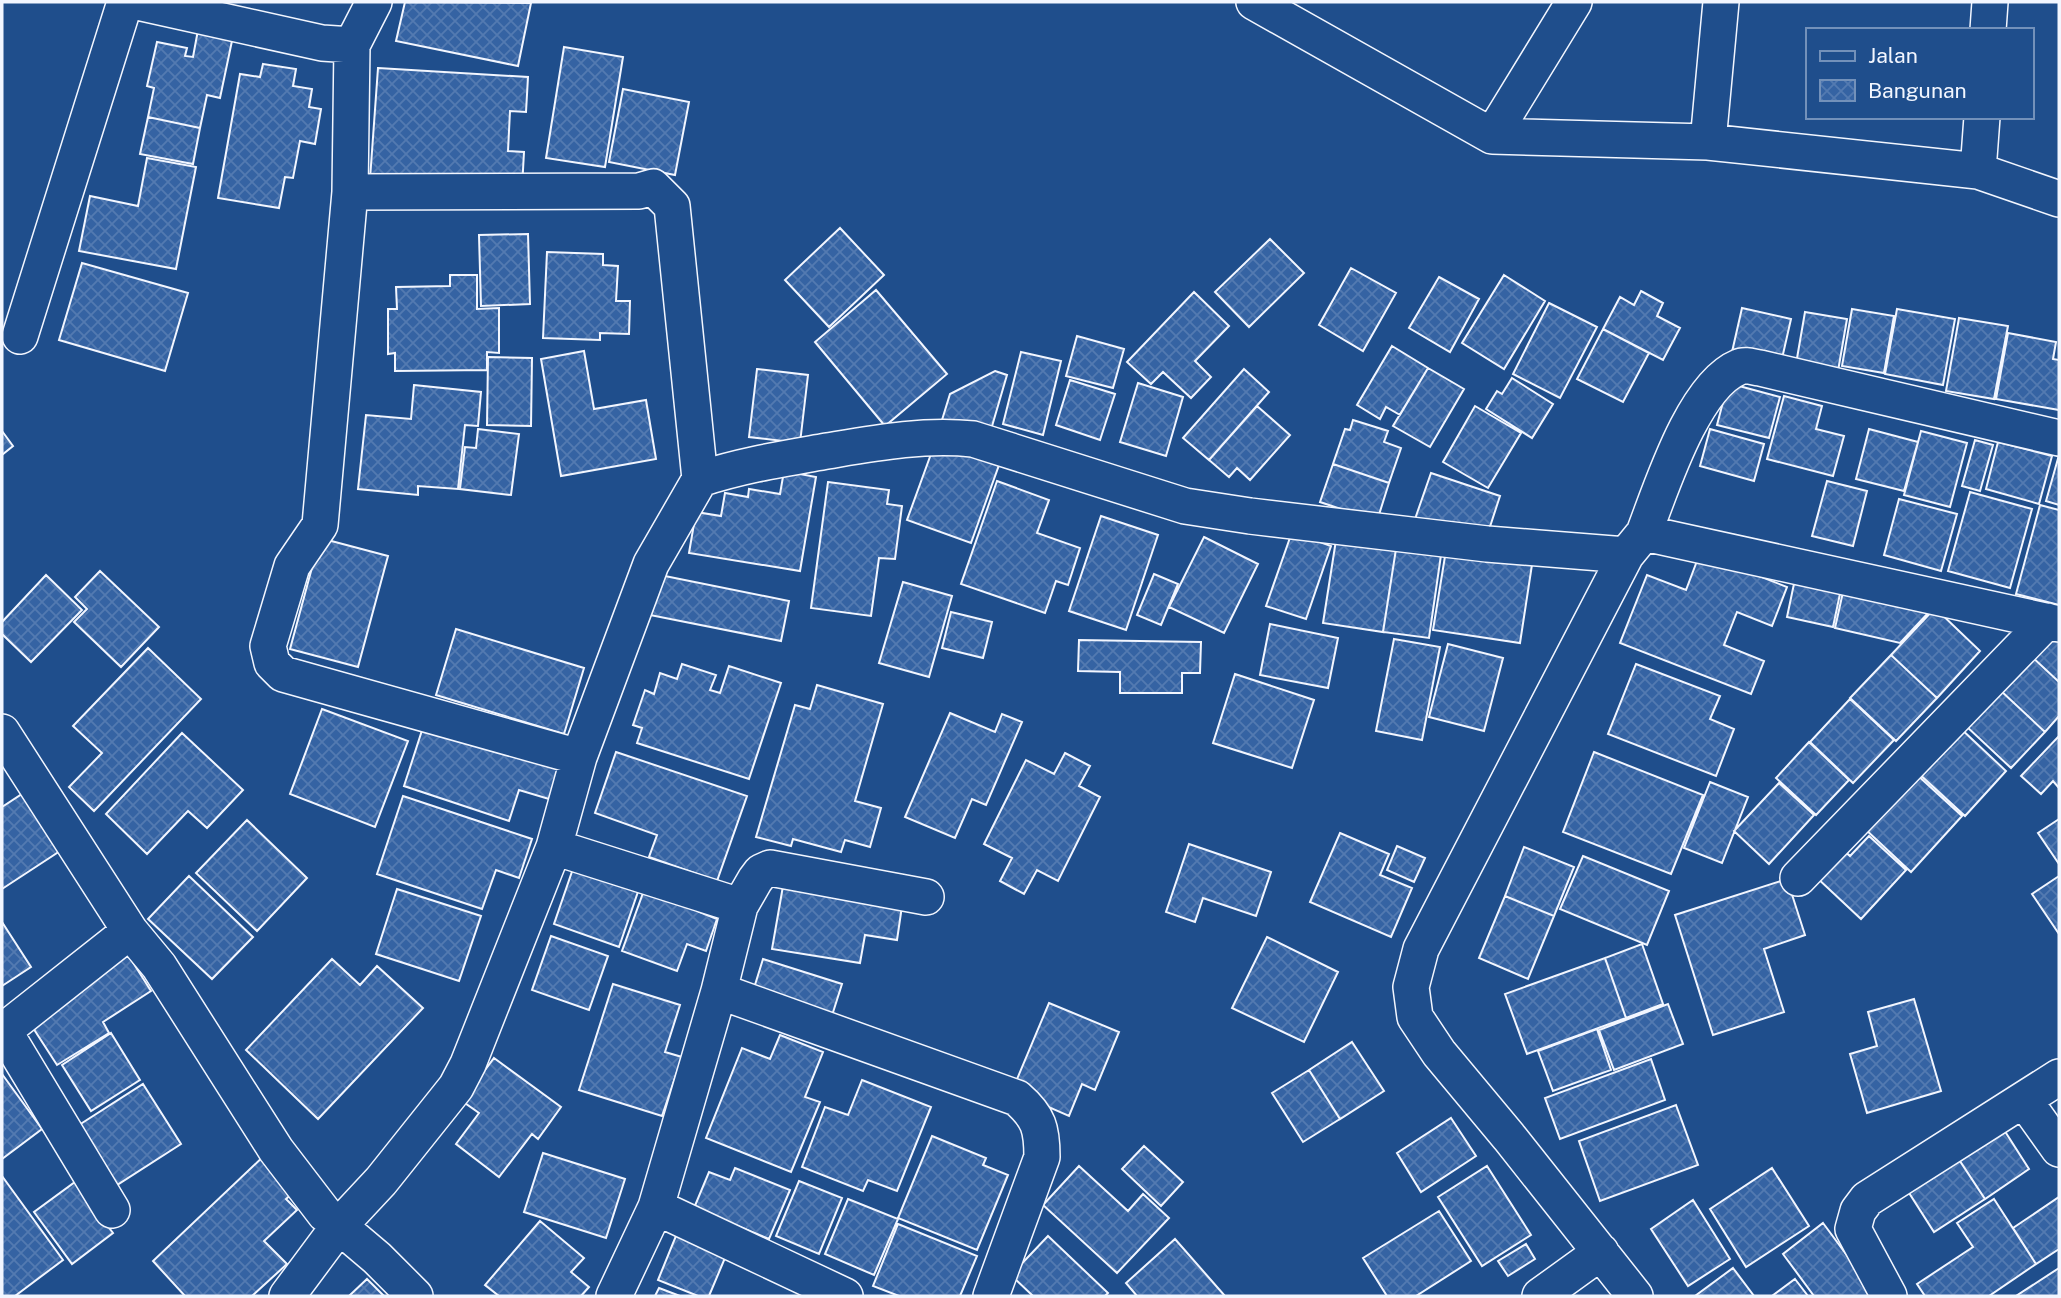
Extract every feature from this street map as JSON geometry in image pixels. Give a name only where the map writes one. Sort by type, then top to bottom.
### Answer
[{"type":"street","points":[[20,336],[125,2]]},
{"type":"street","points":[[137,2],[322,43],[352,45]]},
{"type":"street","points":[[374,2],[352,45],[351,192],[320,524],[292,566],[268,646],[272,663],[283,674],[579,757]]},
{"type":"street","points":[[1254,2],[1492,136],[1708,142],[1978,171],[2059,200]]},
{"type":"street","points":[[1492,136],[1574,2]]},
{"type":"street","points":[[1708,142],[1721,2]]},
{"type":"street","points":[[1988,28],[1990,2]]},
{"type":"street","points":[[1978,171],[1982,119]]},
{"type":"street","points":[[288,1296],[339,1226],[382,1181],[456,1087],[468,1064],[554,847],[579,757],[651,564],[700,479],[672,206],[653,187],[639,191],[351,192]]},
{"type":"street","points":[[1635,1296],[1438,1053],[1415,1017],[1411,987],[1421,949],[1635,544],[1678,445],[1704,400],[1721,378],[1741,365],[1760,368],[2059,438]]},
{"type":"street","points":[[700,479],[741,466],[862,445],[922,437],[972,439],[1198,508],[1487,544],[1635,544],[2053,622]]},
{"type":"street","points":[[1798,878],[2053,622]]},
{"type":"street","points":[[2,732],[130,932],[159,965],[276,1150],[325,1214],[377,1258],[415,1296]]},
{"type":"street","points":[[554,847],[740,906]]},
{"type":"street","points":[[614,1296],[656,1207],[719,991],[740,906],[761,872],[770,868],[926,897]]},
{"type":"street","points":[[112,1210],[3,1032],[130,932]]},
{"type":"street","points":[[719,991],[1017,1098],[1033,1112],[1042,1134],[1042,1157],[991,1296]]},
{"type":"street","points":[[1889,1296],[1853,1228],[1858,1211],[1867,1199],[2059,1077]]},
{"type":"street","points":[[2024,1100],[2059,1149]]},
{"type":"street","points":[[656,1207],[845,1296]]},
{"type":"street","points":[[1541,1296],[1601,1252]]},
{"type":"building","points":[[405,2],[531,3],[518,66],[396,41]]},
{"type":"building","points":[[198,30],[233,36],[220,98],[207,95],[200,128],[148,117],[154,88],[147,86],[157,42],[187,48],[185,56],[193,57]]},
{"type":"building","points":[[564,47],[623,57],[605,167],[546,158]]},
{"type":"building","points":[[263,64],[296,69],[293,86],[312,89],[309,107],[321,109],[315,144],[300,141],[293,178],[285,177],[279,208],[218,198],[240,74],[260,77]]},
{"type":"building","points":[[378,68],[528,77],[526,112],[510,111],[508,151],[524,152],[522,188],[370,179]]},
{"type":"building","points":[[623,89],[689,102],[675,175],[609,162]]},
{"type":"building","points":[[148,117],[200,128],[193,164],[140,154]]},
{"type":"building","points":[[147,158],[196,167],[176,269],[79,251],[90,196],[138,206]]},
{"type":"building","points":[[840,228],[884,275],[829,327],[785,280]]},
{"type":"building","points":[[528,234],[530,304],[481,306],[479,235]]},
{"type":"building","points":[[1270,239],[1304,273],[1249,327],[1215,292]]},
{"type":"building","points":[[547,252],[603,254],[603,265],[618,266],[616,301],[630,301],[629,334],[600,333],[600,340],[543,338]]},
{"type":"building","points":[[82,263],[188,293],[165,371],[59,340]]},
{"type":"building","points":[[1351,268],[1396,293],[1363,351],[1319,325]]},
{"type":"building","points":[[450,275],[477,275],[477,309],[499,308],[499,353],[487,352],[487,370],[395,371],[395,353],[388,354],[388,309],[397,309],[396,287],[450,286]]},
{"type":"building","points":[[1504,275],[1545,301],[1504,369],[1462,343]]},
{"type":"building","points":[[1439,277],[1479,299],[1450,352],[1409,328]]},
{"type":"building","points":[[876,290],[947,374],[885,426],[815,342]]},
{"type":"building","points":[[1641,291],[1663,303],[1657,316],[1680,328],[1663,360],[1603,329],[1620,297],[1634,305]]},
{"type":"building","points":[[1194,292],[1229,326],[1195,361],[1211,377],[1191,398],[1163,372],[1151,384],[1127,362]]},
{"type":"building","points":[[1549,303],[1597,327],[1560,398],[1513,374]]},
{"type":"building","points":[[1742,308],[1791,319],[1781,363],[1732,352]]},
{"type":"building","points":[[1852,309],[1894,316],[1884,373],[1842,366]]},
{"type":"building","points":[[1897,309],[1955,319],[1943,385],[1885,374]]},
{"type":"building","points":[[1805,312],[1847,319],[1838,371],[1796,364]]},
{"type":"building","points":[[1959,318],[2008,326],[1994,399],[1946,391]]},
{"type":"building","points":[[1603,329],[1649,353],[1623,402],[1577,379]]},
{"type":"building","points":[[2008,333],[2056,342],[2053,359],[2059,360],[2059,410],[1996,399]]},
{"type":"building","points":[[1077,336],[1124,349],[1113,388],[1066,376]]},
{"type":"building","points":[[1392,346],[1428,368],[1400,415],[1386,407],[1380,419],[1357,405]]},
{"type":"building","points":[[584,351],[594,409],[646,400],[656,459],[561,476],[541,359]]},
{"type":"building","points":[[1021,352],[1061,361],[1043,435],[1003,424]]},
{"type":"building","points":[[488,357],[532,358],[531,426],[487,425]]},
{"type":"building","points":[[1428,368],[1464,389],[1430,447],[1393,426]]},
{"type":"building","points":[[757,369],[808,375],[800,443],[749,437]]},
{"type":"building","points":[[1244,369],[1269,392],[1209,460],[1183,438]]},
{"type":"building","points":[[995,371],[1007,375],[990,433],[942,420],[950,394]]},
{"type":"building","points":[[1512,378],[1553,404],[1532,438],[1486,409],[1497,391],[1502,394]]},
{"type":"building","points":[[1070,380],[1115,394],[1100,440],[1056,425]]},
{"type":"building","points":[[1138,383],[1183,397],[1166,456],[1120,442]]},
{"type":"building","points":[[1728,383],[1780,397],[1769,438],[1717,425]]},
{"type":"building","points":[[414,385],[481,392],[478,426],[465,425],[458,489],[418,486],[418,495],[358,489],[366,415],[411,419]]},
{"type":"building","points":[[1784,396],[1822,406],[1816,429],[1844,436],[1833,476],[1767,459]]},
{"type":"building","points":[[1257,406],[1290,435],[1250,480],[1237,468],[1229,477],[1209,460]]},
{"type":"building","points":[[1475,406],[1521,433],[1488,488],[1443,462]]},
{"type":"building","points":[[1353,420],[1388,431],[1384,442],[1401,448],[1389,483],[1333,464],[1345,429],[1350,430]]},
{"type":"building","points":[[478,429],[519,434],[511,495],[460,489],[465,447],[476,448]]},
{"type":"building","points":[[1710,429],[1764,444],[1754,481],[1700,466]]},
{"type":"building","points":[[1869,429],[1918,442],[1904,491],[1856,479]]},
{"type":"building","points":[[2,431],[13,446],[2,455]]},
{"type":"building","points":[[1921,431],[1967,443],[1950,507],[1904,495]]},
{"type":"building","points":[[1975,440],[1993,445],[1980,491],[1962,486]]},
{"type":"building","points":[[1998,442],[2052,456],[2039,504],[1986,489]]},
{"type":"building","points":[[935,443],[999,465],[971,543],[907,520]]},
{"type":"building","points":[[2059,455],[2059,505],[2046,501]]},
{"type":"building","points":[[1333,464],[1389,483],[1377,521],[1320,502]]},
{"type":"building","points":[[784,471],[816,477],[800,571],[689,553],[696,512],[721,516],[725,493],[748,497],[749,489],[780,494]]},
{"type":"building","points":[[1431,473],[1500,496],[1485,542],[1415,519]]},
{"type":"building","points":[[997,481],[1049,500],[1037,533],[1080,548],[1068,585],[1056,581],[1045,613],[961,584]]},
{"type":"building","points":[[1827,481],[1867,491],[1853,546],[1812,536]]},
{"type":"building","points":[[828,482],[889,490],[887,504],[902,506],[895,559],[879,558],[871,616],[811,608]]},
{"type":"building","points":[[1970,492],[2032,509],[2010,588],[1948,571]]},
{"type":"building","points":[[1899,499],[1957,514],[1941,571],[1884,555]]},
{"type":"building","points":[[2040,505],[2059,510],[2059,605],[2016,594]]},
{"type":"building","points":[[1101,516],[1158,535],[1126,630],[1069,611]]},
{"type":"building","points":[[1292,532],[1331,546],[1306,619],[1266,606]]},
{"type":"building","points":[[1204,537],[1258,564],[1224,633],[1169,607]]},
{"type":"building","points":[[320,538],[388,556],[358,667],[290,649]]},
{"type":"building","points":[[1336,540],[1396,549],[1383,632],[1323,623]]},
{"type":"building","points":[[1447,544],[1533,558],[1520,643],[1433,630]]},
{"type":"building","points":[[1396,549],[1441,555],[1429,638],[1383,632]]},
{"type":"building","points":[[1700,553],[1787,587],[1772,626],[1737,612],[1724,645],[1764,661],[1751,694],[1620,643],[1647,575],[1686,590]]},
{"type":"building","points":[[100,571],[159,627],[121,667],[74,622],[87,609],[75,597]]},
{"type":"building","points":[[655,574],[789,601],[781,641],[645,614]]},
{"type":"building","points":[[1154,574],[1178,584],[1161,625],[1137,615]]},
{"type":"building","points":[[46,575],[82,610],[31,662],[2,634],[2,622]]},
{"type":"building","points":[[1795,579],[1841,589],[1833,627],[1787,617]]},
{"type":"building","points":[[903,582],[952,596],[929,677],[879,663]]},
{"type":"building","points":[[1843,592],[1930,611],[1900,643],[1835,628]]},
{"type":"building","points":[[1935,608],[1980,651],[1937,698],[1891,655]]},
{"type":"building","points":[[951,612],[992,622],[983,658],[942,648]]},
{"type":"building","points":[[1270,624],[1338,638],[1328,688],[1260,675]]},
{"type":"building","points":[[456,629],[584,668],[564,734],[436,695]]},
{"type":"building","points":[[2052,634],[2059,641],[2059,682],[2031,656]]},
{"type":"building","points":[[1394,639],[1440,647],[1422,740],[1376,731]]},
{"type":"building","points":[[1079,640],[1201,642],[1200,673],[1182,673],[1182,693],[1120,693],[1120,672],[1078,671]]},
{"type":"building","points":[[1448,644],[1503,658],[1484,731],[1429,717]]},
{"type":"building","points":[[148,648],[201,699],[94,811],[69,787],[102,753],[73,726]]},
{"type":"building","points":[[1891,655],[1937,698],[1896,741],[1850,698]]},
{"type":"building","points":[[2031,656],[2059,682],[2059,716],[2045,732],[2000,690]]},
{"type":"building","points":[[682,664],[716,675],[710,690],[720,693],[729,666],[781,683],[749,779],[637,743],[642,728],[633,725],[645,690],[654,694],[660,673],[677,679]]},
{"type":"building","points":[[1636,664],[1720,696],[1710,719],[1734,729],[1716,776],[1608,734]]},
{"type":"building","points":[[1235,674],[1314,700],[1292,768],[1213,743]]},
{"type":"building","points":[[817,685],[883,704],[855,801],[881,808],[870,847],[845,840],[841,852],[793,839],[791,846],[756,837],[795,705],[810,709]]},
{"type":"building","points":[[2000,690],[2045,732],[2011,768],[1966,726]]},
{"type":"building","points":[[1850,699],[1894,740],[1853,783],[1810,742]]},
{"type":"building","points":[[322,709],[408,741],[375,827],[290,794]]},
{"type":"building","points":[[950,713],[995,732],[1002,714],[1022,722],[986,805],[972,799],[955,838],[905,817]]},
{"type":"building","points":[[426,718],[561,762],[549,799],[519,790],[509,821],[404,786]]},
{"type":"building","points":[[1958,726],[2006,771],[1965,816],[1916,771]]},
{"type":"building","points":[[182,733],[243,790],[207,828],[188,811],[147,854],[106,814]]},
{"type":"building","points":[[2059,736],[2059,788],[2053,781],[2041,794],[2021,776]]},
{"type":"building","points":[[1809,742],[1849,780],[1816,815],[1776,778]]},
{"type":"building","points":[[616,752],[747,796],[717,881],[649,857],[657,835],[595,813]]},
{"type":"building","points":[[1594,752],[1703,795],[1671,874],[1563,832]]},
{"type":"building","points":[[1065,753],[1090,766],[1079,786],[1100,797],[1058,881],[1037,870],[1024,894],[1000,881],[1012,858],[984,844],[1026,760],[1054,774]]},
{"type":"building","points":[[1915,773],[1962,816],[1911,872],[1864,828]]},
{"type":"building","points":[[1710,782],[1748,797],[1722,863],[1684,848]]},
{"type":"building","points":[[1779,783],[1814,815],[1769,864],[1734,831]]},
{"type":"building","points":[[22,794],[60,851],[2,889],[2,807]]},
{"type":"building","points":[[403,796],[532,839],[519,878],[496,870],[482,909],[377,874]]},
{"type":"building","points":[[2059,819],[2059,864],[2038,833]]},
{"type":"building","points":[[247,820],[307,878],[257,931],[196,873]]},
{"type":"building","points":[[1340,833],[1389,854],[1380,875],[1412,888],[1391,937],[1310,902]]},
{"type":"building","points":[[1869,836],[1906,870],[1861,919],[1815,876],[1841,848],[1850,856]]},
{"type":"building","points":[[1189,844],[1271,872],[1256,916],[1203,898],[1195,922],[1166,912]]},
{"type":"building","points":[[1397,846],[1425,858],[1414,882],[1387,870]]},
{"type":"building","points":[[1524,847],[1574,867],[1554,916],[1505,896]]},
{"type":"building","points":[[1583,856],[1669,891],[1647,945],[1560,909]]},
{"type":"building","points":[[577,857],[642,880],[619,947],[554,924]]},
{"type":"building","points":[[189,876],[253,937],[212,979],[148,919]]},
{"type":"building","points":[[2059,876],[2059,934],[2032,894]]},
{"type":"building","points":[[1787,879],[1805,935],[1764,949],[1784,1012],[1713,1035],[1675,915]]},
{"type":"building","points":[[647,882],[702,902],[699,912],[717,919],[706,951],[687,944],[677,971],[622,951]]},
{"type":"building","points":[[783,886],[902,906],[897,940],[865,935],[860,963],[772,949]]},
{"type":"building","points":[[397,889],[481,916],[459,981],[376,954]]},
{"type":"building","points":[[1505,896],[1554,916],[1528,979],[1479,958]]},
{"type":"building","points":[[2,922],[31,967],[2,986]]},
{"type":"building","points":[[551,936],[608,956],[589,1010],[532,990]]},
{"type":"building","points":[[1267,937],[1338,972],[1304,1042],[1232,1008]]},
{"type":"building","points":[[1642,944],[1663,1004],[1626,1018],[1605,958]]},
{"type":"building","points":[[127,953],[151,991],[103,1022],[109,1033],[57,1065],[26,1017]]},
{"type":"building","points":[[1605,958],[1626,1018],[1527,1054],[1505,994]]},
{"type":"building","points":[[332,959],[360,985],[377,966],[423,1008],[318,1119],[246,1050]]},
{"type":"building","points":[[763,959],[842,984],[829,1025],[750,1001]]},
{"type":"building","points":[[613,984],[680,1005],[665,1052],[682,1057],[662,1116],[579,1090]]},
{"type":"building","points":[[1914,999],[1941,1091],[1867,1113],[1850,1054],[1877,1046],[1868,1012]]},
{"type":"building","points":[[1049,1003],[1119,1032],[1095,1090],[1082,1084],[1069,1116],[1012,1091]]},
{"type":"building","points":[[1668,1004],[1683,1044],[1614,1070],[1599,1030]]},
{"type":"building","points":[[1597,1029],[1611,1070],[1553,1091],[1538,1051]]},
{"type":"building","points":[[111,1033],[140,1080],[91,1111],[62,1065]]},
{"type":"building","points":[[780,1035],[823,1052],[805,1097],[820,1102],[791,1172],[706,1138],[742,1048],[770,1059]]},
{"type":"building","points":[[1352,1042],[1384,1091],[1340,1119],[1309,1070]]},
{"type":"building","points":[[494,1058],[561,1107],[538,1139],[532,1134],[499,1177],[456,1144],[479,1113],[462,1101]]},
{"type":"building","points":[[1651,1059],[1665,1100],[1560,1139],[1545,1098]]},
{"type":"building","points":[[1309,1070],[1340,1119],[1303,1142],[1272,1093]]},
{"type":"building","points":[[2,1074],[42,1129],[2,1159]]},
{"type":"building","points":[[862,1080],[931,1107],[897,1191],[868,1180],[863,1191],[802,1167],[825,1107],[848,1115]]},
{"type":"building","points":[[143,1084],[181,1144],[117,1185],[79,1125]]},
{"type":"building","points":[[1676,1105],[1698,1165],[1600,1201],[1579,1141]]},
{"type":"building","points":[[1451,1118],[1476,1156],[1421,1192],[1397,1153]]},
{"type":"building","points":[[1999,1122],[2029,1169],[1985,1199],[1954,1152]]},
{"type":"building","points":[[932,1136],[986,1158],[983,1165],[1008,1175],[977,1250],[898,1218]]},
{"type":"building","points":[[1144,1146],[1183,1182],[1161,1206],[1122,1169]]},
{"type":"building","points":[[268,1152],[301,1186],[286,1199],[297,1210],[264,1241],[287,1264],[252,1296],[185,1296],[153,1261]]},
{"type":"building","points":[[1954,1152],[1985,1199],[1934,1232],[1904,1185]]},
{"type":"building","points":[[543,1153],[625,1179],[606,1238],[524,1212]]},
{"type":"building","points":[[1079,1166],[1128,1211],[1143,1194],[1169,1218],[1117,1273],[1043,1205]]},
{"type":"building","points":[[1487,1166],[1531,1235],[1482,1266],[1438,1197]]},
{"type":"building","points":[[735,1168],[790,1190],[769,1239],[694,1208],[709,1172],[730,1180]]},
{"type":"building","points":[[1772,1168],[1809,1226],[1746,1267],[1710,1209]]},
{"type":"building","points":[[2,1176],[63,1260],[15,1296],[2,1296]]},
{"type":"building","points":[[799,1181],[842,1198],[819,1254],[776,1236]]},
{"type":"building","points":[[75,1182],[113,1233],[72,1264],[34,1212]]},
{"type":"building","points":[[2059,1197],[2059,1249],[2036,1264],[2013,1228]]},
{"type":"building","points":[[848,1199],[898,1219],[874,1275],[825,1254]]},
{"type":"building","points":[[1994,1199],[2036,1264],[1989,1296],[1925,1296],[1917,1284],[1973,1247],[1957,1223]]},
{"type":"building","points":[[1693,1200],[1730,1259],[1688,1286],[1651,1229]]},
{"type":"building","points":[[1439,1211],[1471,1261],[1416,1296],[1387,1296],[1363,1258]]},
{"type":"building","points":[[540,1221],[584,1258],[571,1272],[589,1287],[581,1296],[499,1296],[485,1285]]},
{"type":"building","points":[[1823,1223],[1877,1296],[1814,1296],[1783,1254]]},
{"type":"building","points":[[898,1224],[977,1256],[960,1296],[899,1296],[873,1286]]},
{"type":"building","points":[[680,1226],[730,1246],[709,1296],[698,1296],[658,1280]]},
{"type":"building","points":[[1048,1236],[1108,1293],[1105,1296],[1033,1296],[1011,1275]]},
{"type":"building","points":[[1175,1239],[1225,1296],[1137,1296],[1126,1283]]},
{"type":"building","points":[[1526,1244],[1535,1259],[1508,1276],[1498,1261]]},
{"type":"building","points":[[1733,1268],[1754,1296],[1695,1296]]},
{"type":"building","points":[[2059,1268],[2059,1296],[2016,1296]]},
{"type":"building","points":[[367,1279],[384,1296],[349,1296]]},
{"type":"building","points":[[1795,1279],[1808,1296],[1772,1296]]},
{"type":"building","points":[[659,1288],[680,1296],[655,1296]]}]
